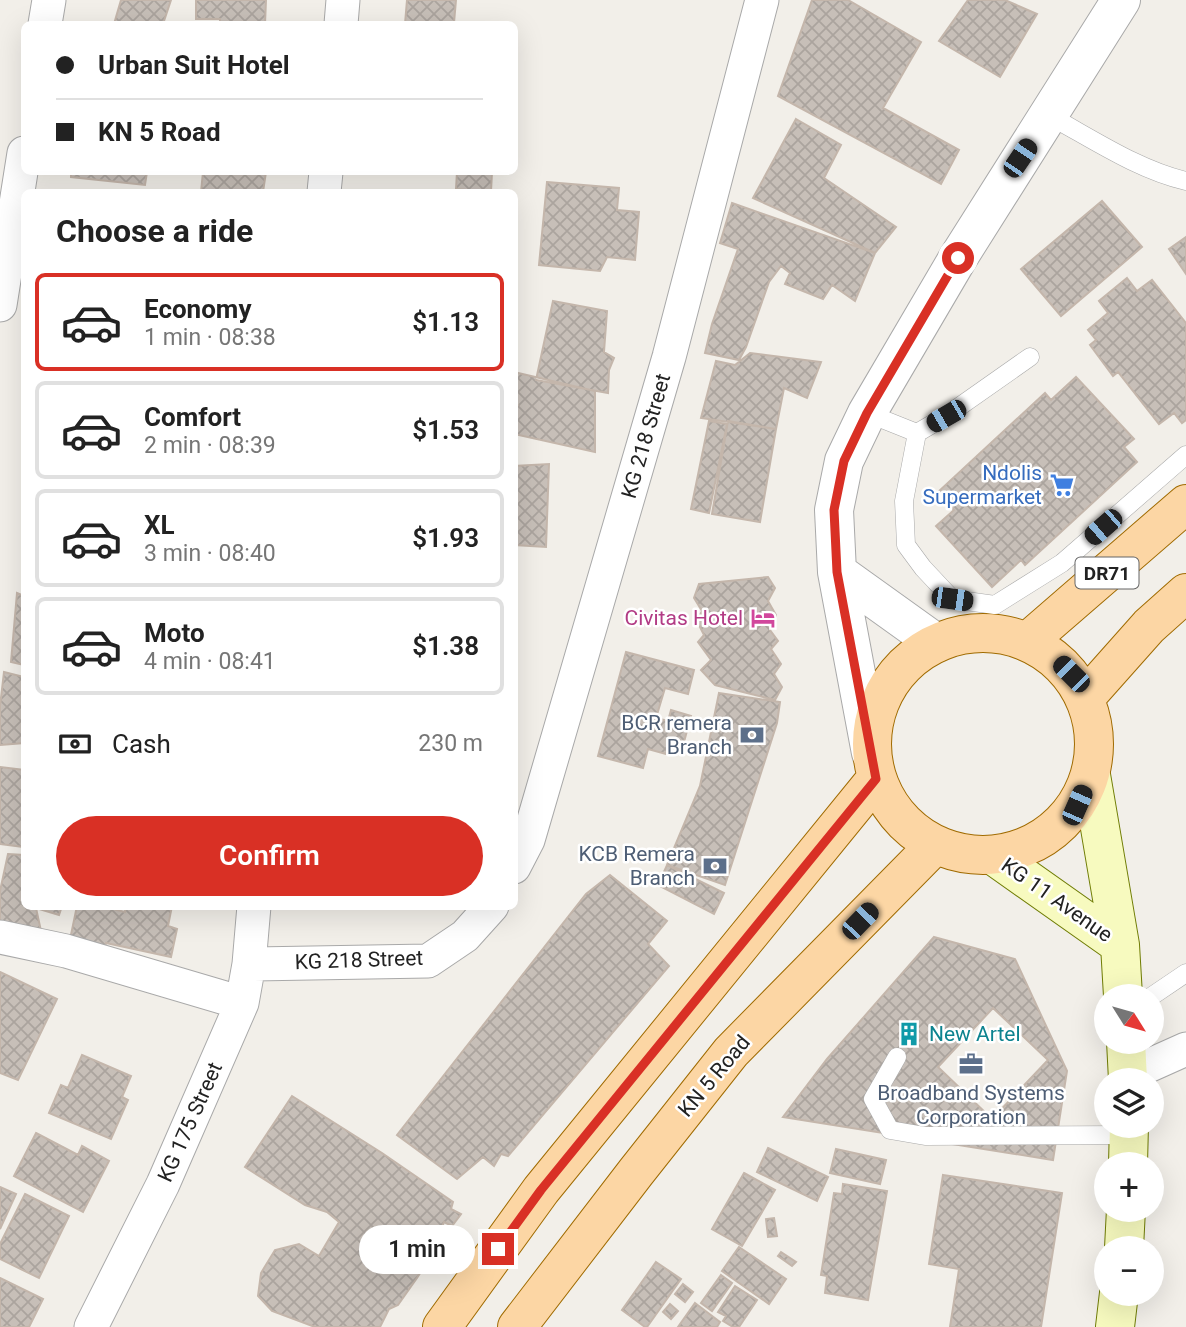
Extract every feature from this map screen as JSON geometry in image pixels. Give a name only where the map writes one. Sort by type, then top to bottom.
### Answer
[{"type":"main road","name":"DR71","points":[[1028,642],[1186,504]]},
{"type":"main road","points":[[1085,698],[1150,626],[1186,593]]},
{"type":"main road","points":[[998,633],[1028,642],[1052,655],[1071,674],[1085,698],[1095,736],[1091,775],[1077,805],[1055,830],[1027,848],[994,856],[964,855],[934,846],[909,829],[889,806],[874,766],[874,720],[887,688],[908,662],[936,643],[965,634],[998,633]]},
{"type":"main road","points":[[442,1327],[541,1190],[874,766]]},
{"type":"main road","name":"KG 11 Avenue","points":[[1091,775],[1120,944],[1122,984]]},
{"type":"main road","name":"KN 5 Road","points":[[517,1327],[731,1052],[934,846]]},
{"type":"main road","name":"KG 11 Avenue","points":[[994,856],[1120,944]]},
{"type":"main road","points":[[1115,1327],[1117,1306]]},
{"type":"street","points":[[46,21],[49,0]]},
{"type":"street","points":[[341,21],[343,0]]},
{"type":"street","name":"KG 218 Street","points":[[518,859],[528,840],[669,357],[762,0]]},
{"type":"street","points":[[874,766],[837,572],[834,510],[844,461],[867,413],[958,258],[1121,0]]},
{"type":"street","points":[[0,305],[21,172]]},
{"type":"street","points":[[837,572],[936,643]]},
{"type":"street","name":"KG 175 Street","points":[[91,1327],[163,1184],[242,1003],[254,910]]},
{"type":"street","name":"KG 218 Street","points":[[249,964],[428,961],[465,936],[488,910]]},
{"type":"street","points":[[0,937],[66,951],[242,1003]]},
{"type":"street","points":[[1127,1065],[1186,1049]]},
{"type":"lane","points":[[1048,115],[1129,159],[1168,177],[1186,180]]},
{"type":"lane","points":[[1030,357],[917,433],[904,501],[906,545],[952,599],[995,605],[1062,563],[1186,455]]},
{"type":"lane","points":[[867,413],[917,433]]},
{"type":"lane","points":[[1164,988],[1186,973]]},
{"type":"lane","points":[[897,1057],[873,1099],[890,1130],[925,1136],[1129,1141]]},
{"type":"building","points":[[121,0],[171,0],[164,21],[115,21]]},
{"type":"building","points":[[196,0],[266,0],[265,21],[196,19]]},
{"type":"building","points":[[407,0],[456,0],[454,21],[405,21]]},
{"type":"building","points":[[812,0],[848,0],[921,42],[883,108],[959,150],[941,184],[778,96]]},
{"type":"building","points":[[968,0],[1005,0],[1037,14],[1000,77],[939,41]]},
{"type":"building","points":[[796,119],[841,145],[824,178],[896,227],[875,253],[753,198]]},
{"type":"building","points":[[71,175],[147,175],[145,185]]},
{"type":"building","points":[[203,175],[266,175],[263,189],[201,189]]},
{"type":"building","points":[[457,175],[492,175],[491,189],[456,189]]},
{"type":"building","points":[[547,182],[619,188],[617,210],[639,212],[635,260],[607,257],[600,271],[539,265]]},
{"type":"building","points":[[1102,201],[1142,247],[1061,316],[1021,269]]},
{"type":"building","points":[[732,203],[875,253],[855,301],[832,285],[823,299],[785,284],[790,273],[781,266],[769,282],[739,360],[705,353],[738,249],[720,243]]},
{"type":"building","points":[[1186,237],[1186,274],[1169,249]]},
{"type":"building","points":[[1127,278],[1137,291],[1152,280],[1186,323],[1186,420],[1182,423],[1174,413],[1159,424],[1118,372],[1113,376],[1090,345],[1096,340],[1088,330],[1108,313],[1099,301]]},
{"type":"building","points":[[553,301],[607,311],[604,352],[614,358],[609,370],[608,393],[536,380]]},
{"type":"building","points":[[750,353],[821,362],[807,398],[784,388],[776,429],[701,418],[716,361],[735,365]]},
{"type":"building","points":[[518,373],[595,391],[595,452],[518,435]]},
{"type":"building","points":[[1076,377],[1134,439],[1124,447],[1137,462],[1025,565],[1021,560],[992,587],[936,526],[954,510],[938,492],[1045,393],[1051,400]]},
{"type":"building","points":[[709,421],[727,424],[709,513],[691,509]]},
{"type":"building","points":[[728,421],[776,429],[760,522],[712,514]]},
{"type":"building","points":[[549,464],[546,547],[518,545],[518,466]]},
{"type":"building","points":[[768,577],[775,588],[768,601],[776,615],[770,630],[778,641],[771,649],[781,664],[774,674],[782,687],[775,700],[715,685],[701,670],[711,660],[698,642],[704,635],[697,621],[702,611],[694,598],[699,584]]},
{"type":"building","points":[[17,593],[21,595],[21,664],[11,662]]},
{"type":"building","points":[[626,652],[694,670],[688,694],[665,688],[656,718],[668,721],[671,710],[691,716],[684,742],[670,738],[666,754],[648,749],[643,768],[598,756]]},
{"type":"building","points":[[4,672],[21,676],[21,743],[0,745],[0,706]]},
{"type":"building","points":[[719,693],[780,702],[777,723],[725,885],[667,865],[700,786]]},
{"type":"building","points":[[0,767],[21,770],[21,847],[0,844]]},
{"type":"building","points":[[8,854],[21,855],[21,910],[36,910],[41,931],[0,922],[0,891]]},
{"type":"building","points":[[667,865],[724,893],[714,914],[658,885]]},
{"type":"building","points":[[610,875],[667,921],[648,944],[669,966],[508,1156],[501,1154],[494,1166],[483,1157],[457,1179],[397,1135],[586,894]]},
{"type":"building","points":[[43,910],[61,910],[59,915]]},
{"type":"building","points":[[76,910],[171,910],[168,926],[177,929],[171,957],[106,943],[103,956],[68,949]]},
{"type":"building","name":"New Artel","points":[[934,937],[1015,959],[1067,1071],[1053,1160],[783,1117],[827,1059]],"holes":[[[993,1008],[1048,1060],[992,1119],[938,1067]]]},
{"type":"building","points":[[0,972],[57,999],[18,1080],[0,1073]]},
{"type":"building","points":[[82,1055],[131,1076],[122,1097],[128,1100],[111,1139],[49,1113],[61,1085],[68,1088]]},
{"type":"building","points":[[292,1096],[453,1202],[451,1209],[461,1214],[452,1226],[444,1222],[429,1259],[398,1305],[389,1309],[380,1327],[315,1327],[272,1311],[258,1296],[261,1273],[275,1250],[299,1244],[319,1256],[339,1222],[327,1212],[305,1205],[245,1167]]},
{"type":"building","points":[[36,1133],[78,1155],[82,1146],[109,1161],[83,1212],[14,1176]]},
{"type":"building","points":[[768,1148],[828,1177],[817,1201],[757,1172]]},
{"type":"building","points":[[836,1149],[886,1160],[880,1184],[830,1173]]},
{"type":"building","points":[[744,1173],[775,1190],[742,1246],[712,1229]]},
{"type":"building","points":[[943,1175],[1062,1193],[1041,1327],[950,1327],[959,1269],[929,1264]]},
{"type":"building","points":[[843,1184],[887,1191],[868,1300],[825,1293],[827,1276],[821,1275],[834,1193],[842,1194]]},
{"type":"building","points":[[0,1187],[16,1194],[0,1229]]},
{"type":"building","points":[[25,1194],[69,1216],[39,1278],[0,1259],[0,1244]]},
{"type":"building","points":[[774,1218],[777,1236],[768,1237],[766,1219]]},
{"type":"building","points":[[739,1247],[786,1279],[769,1304],[722,1271]]},
{"type":"building","points":[[781,1252],[796,1262],[792,1266],[778,1256]]},
{"type":"building","points":[[656,1262],[681,1279],[645,1327],[622,1310]]},
{"type":"building","points":[[721,1275],[732,1283],[712,1311],[701,1303]]},
{"type":"building","points":[[0,1278],[43,1299],[29,1327],[0,1327]]},
{"type":"building","points":[[683,1284],[693,1292],[685,1302],[675,1294]]},
{"type":"building","points":[[735,1286],[757,1300],[739,1327],[733,1327],[723,1321],[726,1316],[718,1312]]},
{"type":"building","points":[[695,1303],[720,1322],[717,1327],[678,1327]]},
{"type":"building","points":[[670,1304],[678,1311],[671,1319],[663,1312]]},
{"type":"place","name":"Ndolis Supermarket","points":[[1062,485]]},
{"type":"place","name":"Civitas Hotel","points":[[763,618]]},
{"type":"place","name":"BCR remera Branch","points":[[752,735]]},
{"type":"place","name":"KCB Remera Branch","points":[[715,866]]},
{"type":"place","name":"New Artel","points":[[909,1034]]},
{"type":"place","name":"Broadband Systems Corporation","points":[[971,1064]]},
{"type":"route","points":[[498,1249],[541,1190],[876,779],[837,572],[834,510],[844,461],[867,413],[958,258]]}]
